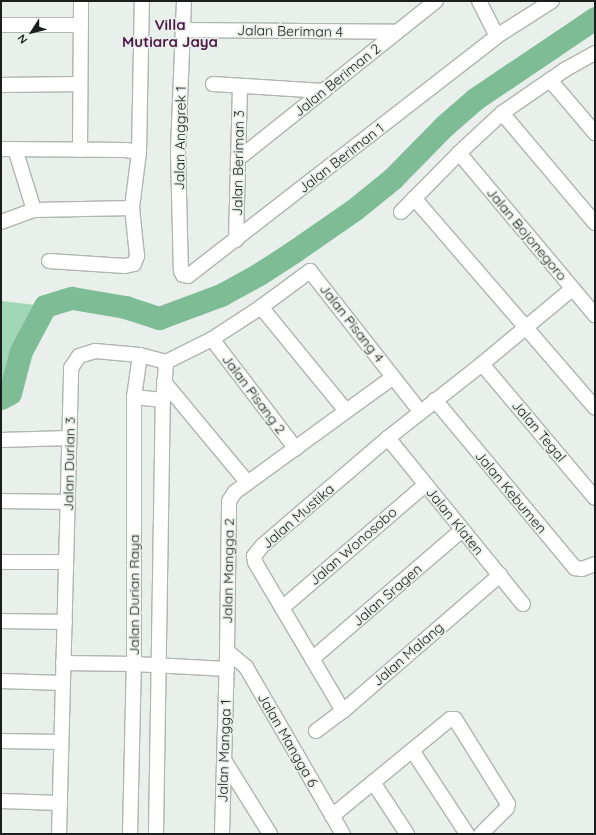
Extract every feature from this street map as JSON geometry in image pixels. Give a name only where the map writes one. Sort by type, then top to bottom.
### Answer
[{"type":"street","points":[[80,150],[81,1]]},
{"type":"street","points":[[49,261],[126,266],[134,264],[137,256],[132,208],[132,151],[142,1]]},
{"type":"street","name":"Jalan Anggrek 1","points":[[183,275],[181,271],[178,152],[184,1]]},
{"type":"street","name":"Jalan Beriman 2","points":[[238,159],[436,1]]},
{"type":"street","points":[[479,1],[497,36]]},
{"type":"street","name":"Jalan Beriman 1","points":[[183,275],[188,276],[236,240],[497,36],[549,2]]},
{"type":"street","points":[[1,25],[81,25]]},
{"type":"street","name":"Jalan Beriman 4","points":[[183,30],[396,32]]},
{"type":"street","points":[[400,212],[459,153],[502,113],[566,68],[595,53]]},
{"type":"street","points":[[550,80],[595,133]]},
{"type":"street","points":[[1,85],[80,84]]},
{"type":"street","points":[[213,84],[324,91]]},
{"type":"street","name":"Jalan Beriman 3","points":[[236,240],[240,86]]},
{"type":"street","points":[[502,113],[595,223]]},
{"type":"street","points":[[34,210],[8,149],[132,151]]},
{"type":"street","name":"Jalan Bojonegoro","points":[[459,153],[595,315]]},
{"type":"street","points":[[414,198],[595,408]]},
{"type":"street","points":[[1,222],[34,210],[132,208]]},
{"type":"street","name":"Jalan Pisang 4","points":[[261,307],[310,271],[415,405]]},
{"type":"street","points":[[388,438],[482,364],[572,289]]},
{"type":"street","points":[[166,362],[212,339],[261,307],[346,410]]},
{"type":"street","name":"Jalan Pisang 2","points":[[212,339],[296,449]]},
{"type":"street","name":"Jalan Durian 3","points":[[59,834],[71,368],[79,356],[95,351],[140,356],[166,362]]},
{"type":"street","name":"Jalan Durian Raya","points":[[130,834],[134,664],[134,397],[140,356]]},
{"type":"street","name":"Jalan Durian Raya","points":[[156,834],[163,400],[166,362]]},
{"type":"street","name":"Jalan Tegal","points":[[482,364],[595,498]]},
{"type":"street","name":"Jalan Mangga 2","points":[[227,669],[229,501],[235,492],[393,377]]},
{"type":"street","points":[[164,382],[248,483]]},
{"type":"street","points":[[134,397],[163,400]]},
{"type":"street","name":"Jalan Kebumen","points":[[435,400],[575,568],[582,569],[595,564]]},
{"type":"street","points":[[1,440],[69,438]]},
{"type":"street","name":"Jalan Klaten","points":[[388,438],[523,604]]},
{"type":"street","name":"Jalan Mustika","points":[[282,608],[255,562],[254,556],[263,545],[388,438]]},
{"type":"street","name":"Jalan Wonosobo","points":[[282,608],[425,485]]},
{"type":"street","points":[[1,501],[68,502]]},
{"type":"street","name":"Jalan Sragen","points":[[312,659],[462,530]]},
{"type":"street","points":[[1,562],[66,562]]},
{"type":"street","name":"Jalan Malang","points":[[316,731],[343,711],[500,575]]},
{"type":"street","points":[[282,608],[343,711]]},
{"type":"street","points":[[1,621],[65,622]]},
{"type":"street","name":"Jalan Mangga 6","points":[[227,651],[246,667],[343,834]]},
{"type":"street","points":[[63,663],[134,664],[227,669]]},
{"type":"street","name":"Jalan Mangga 1","points":[[222,834],[227,669]]},
{"type":"street","points":[[1,681],[63,683]]},
{"type":"street","points":[[332,816],[450,719],[455,718],[508,804],[507,808],[481,834]]},
{"type":"street","points":[[1,741],[62,742]]},
{"type":"street","points":[[412,750],[467,834]]},
{"type":"street","points":[[224,760],[270,834]]},
{"type":"street","points":[[373,782],[407,834]]},
{"type":"street","points":[[1,801],[60,803]]},
{"type":"green space","points":[[1,301],[45,306],[21,351],[10,393],[1,398]]},
{"type":"waterway","points":[[1,398],[10,393],[21,351],[45,306],[72,298],[125,307],[159,318],[221,295],[259,274],[355,209],[392,179],[444,126],[475,99],[595,18]]},
{"type":"district","name":"Villa Mutiara Jaya","points":[[170,32]]}]
